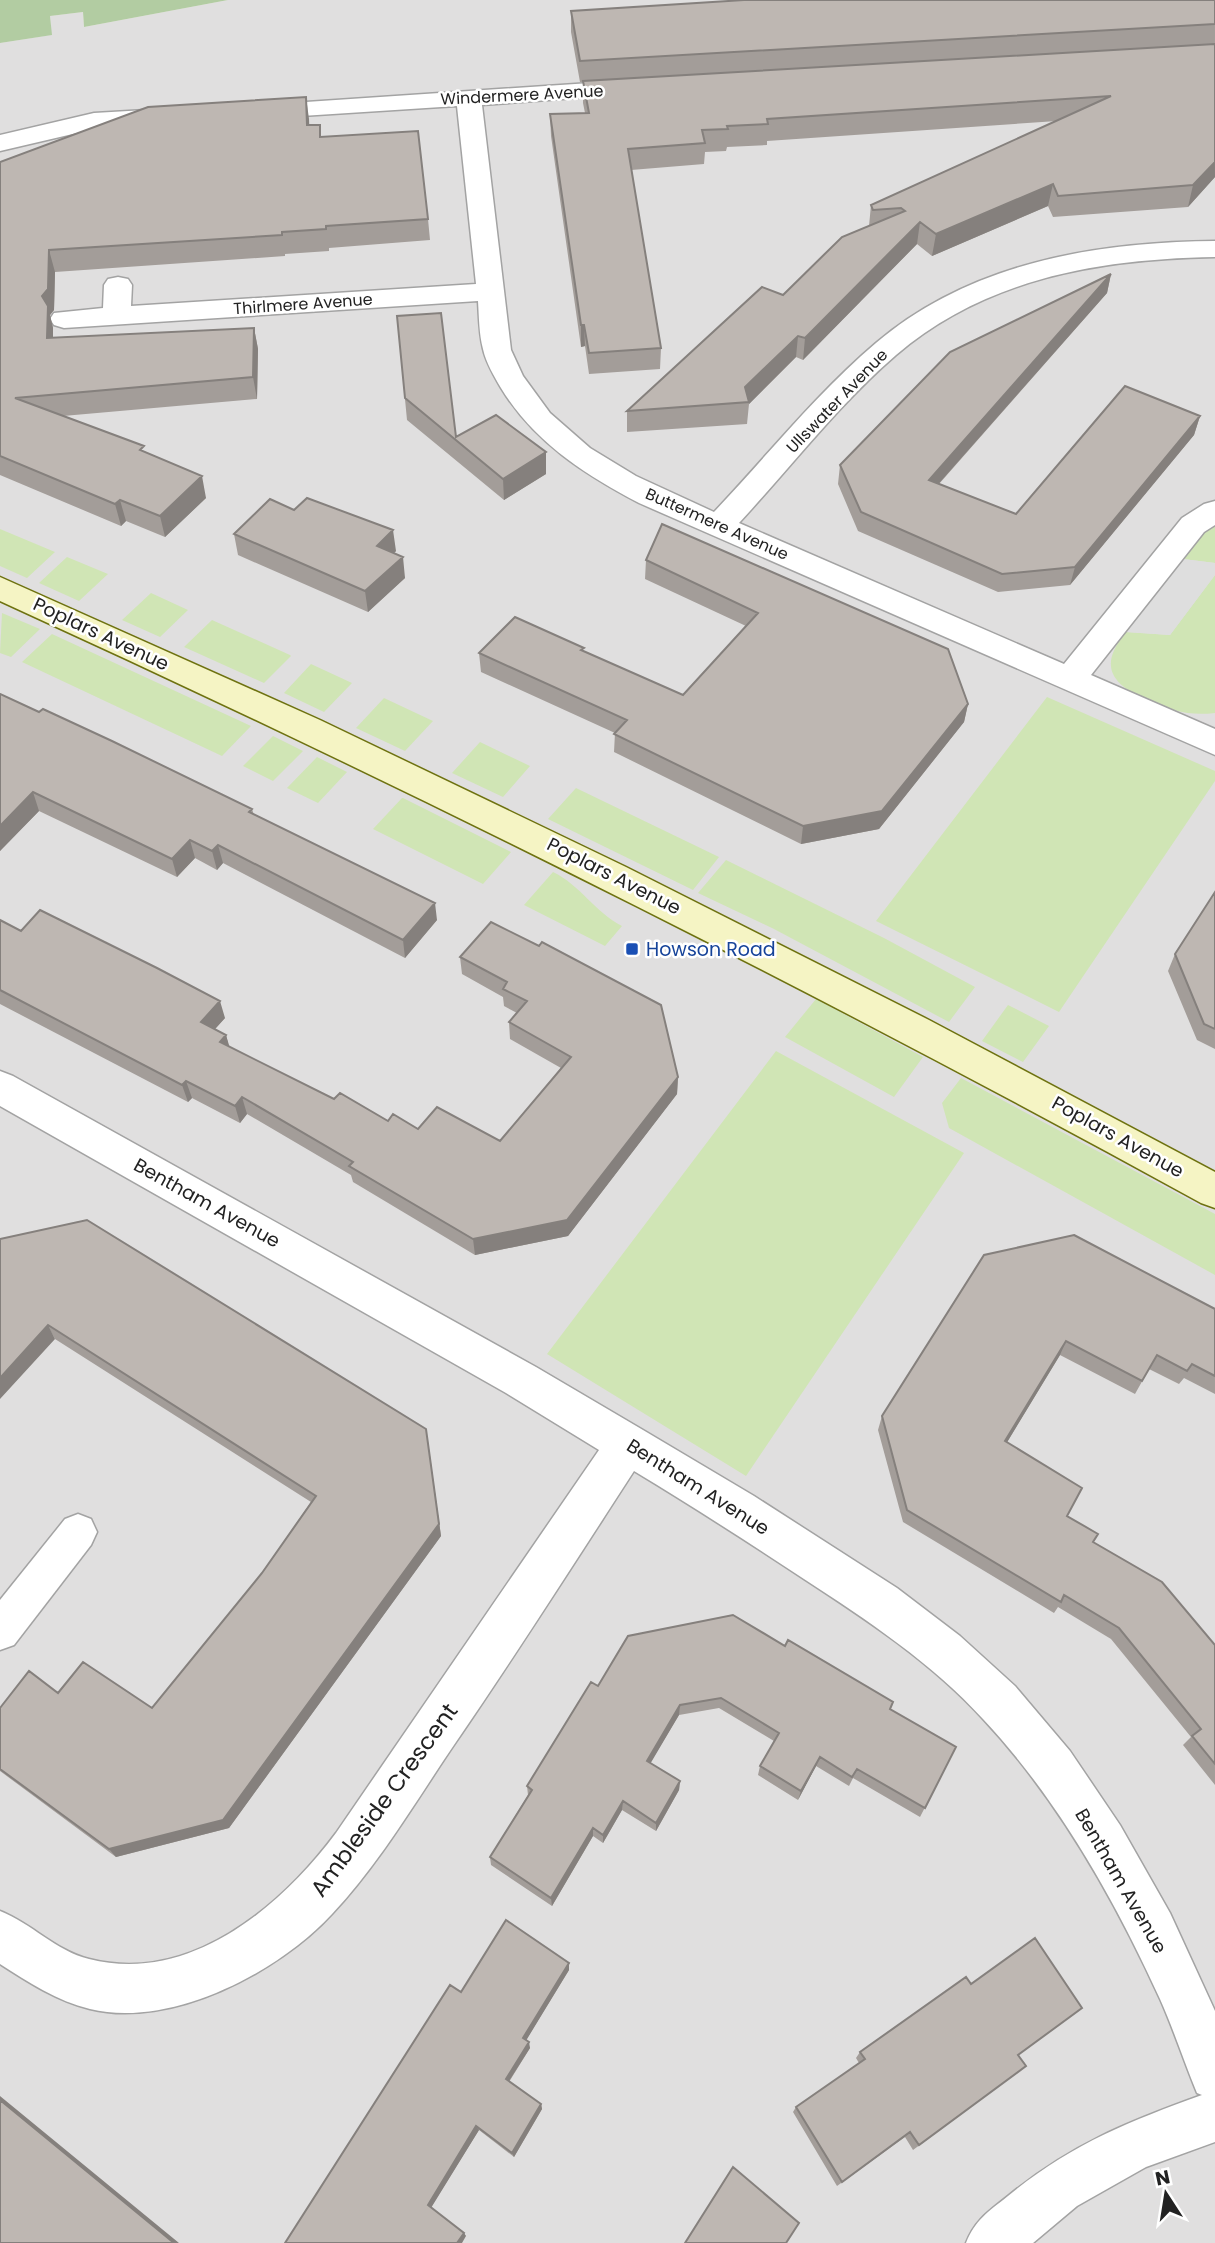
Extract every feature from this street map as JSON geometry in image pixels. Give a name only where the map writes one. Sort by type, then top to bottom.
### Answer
[{"type":"street","name":"Windermere Avenue","points":[[233,113],[662,87]]},
{"type":"street","name":"Buttermere Avenue","points":[[469,98],[495,341],[504,369],[530,410],[569,449],[611,476],[1215,743]]},
{"type":"street","points":[[0,143],[94,121],[191,115]]},
{"type":"street","name":"Ullswater Avenue","points":[[719,525],[868,365],[914,327],[944,307],[1014,277],[1076,261],[1156,251],[1215,249]]},
{"type":"street","points":[[117,316],[118,285]]},
{"type":"street","name":"Thirlmere Avenue","points":[[64,319],[489,292]]},
{"type":"street","points":[[1069,680],[1193,525],[1215,511]]},
{"type":"street","name":"Poplars Avenue","points":[[0,588],[385,764],[544,841],[1023,1085],[1215,1191]]},
{"type":"street","name":"Bentham Avenue","points":[[6,1101],[509,1373],[739,1511],[881,1602],[944,1652],[999,1702],[1053,1768],[1103,1842],[1153,1930],[1215,2075]]},
{"type":"street","name":"Ambleside Crescent","points":[[0,1934],[63,1976],[102,1987],[149,1986],[191,1976],[232,1959],[270,1936],[301,1911],[327,1884],[430,1741],[628,1444]]},
{"type":"street","points":[[992,2243],[1059,2188],[1132,2146],[1215,2116]]},
{"type":"lane","points":[[0,1631],[78,1532]]},
{"type":"shaded area","points":[[228,0],[1215,0],[1215,2243],[0,2243],[0,43],[51,35],[50,16],[83,12],[84,27]]},
{"type":"shaded area","points":[[1183,559],[1215,563],[1215,575],[1170,635],[1126,632]]},
{"type":"green space","points":[[0,0],[228,0],[84,27],[83,12],[50,16],[52,35],[0,43]]},
{"type":"green space","points":[[1215,524],[1215,563],[1183,559],[1201,534]]},
{"type":"green space","points":[[0,529],[55,552],[27,578],[0,566]]},
{"type":"green space","points":[[67,557],[108,574],[79,601],[39,583]]},
{"type":"green space","points":[[1215,575],[1215,713],[1197,714],[1173,710],[1147,700],[1125,687],[1112,673],[1111,664],[1117,644],[1126,632],[1170,635]]},
{"type":"green space","points":[[151,593],[188,610],[160,637],[122,620]]},
{"type":"green space","points":[[2,613],[40,629],[11,657],[0,653]]},
{"type":"green space","points":[[212,620],[291,656],[264,683],[184,647]]},
{"type":"green space","points":[[52,634],[251,726],[222,756],[22,662]]},
{"type":"green space","points":[[311,664],[352,683],[324,712],[284,693]]},
{"type":"green space","points":[[1047,697],[1215,771],[1215,781],[1059,1012],[876,921]]},
{"type":"green space","points":[[384,698],[433,721],[405,751],[356,728]]},
{"type":"green space","points":[[273,736],[303,751],[273,781],[243,766]]},
{"type":"green space","points":[[480,742],[530,766],[503,797],[452,773]]},
{"type":"green space","points":[[317,757],[347,772],[318,803],[287,788]]},
{"type":"green space","points":[[576,788],[719,857],[693,890],[548,819]]},
{"type":"green space","points":[[402,798],[511,852],[483,884],[373,829]]},
{"type":"green space","points":[[726,860],[884,938],[975,987],[949,1022],[774,929],[698,893]]},
{"type":"green space","points":[[553,872],[563,877],[622,926],[605,946],[524,905]]},
{"type":"green space","points":[[816,999],[923,1057],[894,1097],[785,1037]]},
{"type":"green space","points":[[1008,1005],[1049,1026],[1023,1062],[982,1041]]},
{"type":"green space","points":[[776,1051],[964,1153],[746,1476],[547,1354]]},
{"type":"green space","points":[[961,1078],[1215,1214],[1215,1275],[949,1128],[942,1103]]},
{"type":"building","points":[[744,0],[1215,0],[1215,24],[580,61],[571,11]]},
{"type":"building","points":[[1215,44],[1215,162],[1193,185],[1058,196],[1053,184],[936,234],[920,222],[805,338],[798,336],[745,387],[749,402],[627,411],[762,287],[783,295],[842,237],[905,211],[901,208],[873,210],[871,205],[1111,96],[767,119],[768,124],[702,130],[705,143],[628,149],[661,348],[589,353],[584,325],[581,325],[550,114],[589,113],[583,81]]},
{"type":"building","points":[[306,97],[307,125],[320,125],[320,137],[418,131],[428,219],[326,226],[326,229],[282,232],[282,235],[49,250],[48,289],[42,296],[48,306],[47,338],[254,328],[253,377],[15,398],[144,446],[140,450],[202,476],[160,516],[120,500],[115,504],[0,456],[0,162],[148,107]]},
{"type":"building","points":[[1111,274],[929,480],[1016,514],[1125,386],[1200,416],[1075,567],[1002,574],[861,512],[840,465],[950,352]]},
{"type":"building","points":[[441,313],[456,437],[496,415],[546,452],[503,479],[405,398],[397,316]]},
{"type":"building","points":[[307,498],[393,530],[377,546],[403,557],[365,591],[234,534],[270,499],[294,510]]},
{"type":"building","points":[[662,524],[948,649],[968,704],[882,811],[803,826],[614,734],[627,720],[479,653],[515,617],[584,648],[581,650],[683,695],[758,613],[646,560]]},
{"type":"building","points":[[0,694],[39,712],[43,709],[112,741],[435,903],[403,940],[218,845],[212,851],[190,840],[172,859],[33,792],[0,826]]},
{"type":"building","points":[[1215,892],[1215,1029],[1204,1024],[1175,954]]},
{"type":"building","points":[[40,910],[220,1001],[201,1022],[226,1035],[220,1042],[334,1099],[340,1093],[388,1121],[393,1114],[418,1129],[437,1107],[500,1141],[571,1057],[509,1022],[527,1001],[503,989],[507,982],[460,957],[491,922],[539,946],[542,942],[661,1005],[678,1077],[567,1220],[473,1239],[349,1166],[353,1162],[242,1097],[235,1106],[186,1081],[182,1085],[0,990],[0,920],[21,931]]},
{"type":"building","points":[[87,1220],[426,1429],[439,1524],[223,1820],[109,1849],[0,1769],[0,1708],[29,1671],[58,1693],[83,1662],[152,1708],[262,1573],[316,1496],[48,1325],[0,1378],[0,1239]]},
{"type":"building","points":[[1074,1235],[1215,1309],[1215,1376],[1192,1364],[1187,1371],[1157,1355],[1142,1381],[1066,1341],[1005,1441],[1082,1488],[1067,1516],[1098,1534],[1093,1542],[1162,1582],[1215,1645],[1215,1764],[1192,1736],[1201,1729],[1119,1628],[1064,1595],[1061,1602],[907,1510],[882,1416],[984,1255]]},
{"type":"building","points":[[733,1615],[785,1646],[788,1640],[893,1702],[890,1709],[956,1747],[925,1808],[857,1769],[852,1777],[820,1757],[801,1791],[760,1766],[779,1733],[721,1698],[680,1705],[647,1761],[680,1781],[656,1823],[623,1801],[603,1835],[593,1828],[551,1898],[490,1857],[532,1790],[527,1786],[591,1682],[598,1686],[628,1636]]},
{"type":"building","points":[[506,1920],[569,1963],[523,2038],[529,2042],[506,2079],[541,2104],[512,2153],[476,2126],[428,2205],[464,2233],[457,2243],[285,2243],[450,1985],[461,1992]]},
{"type":"building","points":[[1035,1938],[1082,2008],[1018,2055],[1026,2066],[919,2145],[910,2132],[842,2182],[796,2107],[865,2059],[860,2052],[966,1977],[971,1984]]},
{"type":"building","points":[[0,2100],[174,2243],[0,2243]]},
{"type":"building","points":[[733,2167],[799,2223],[786,2243],[685,2243]]},
{"type":"place","name":"Howson Road","points":[[632,949]]}]
